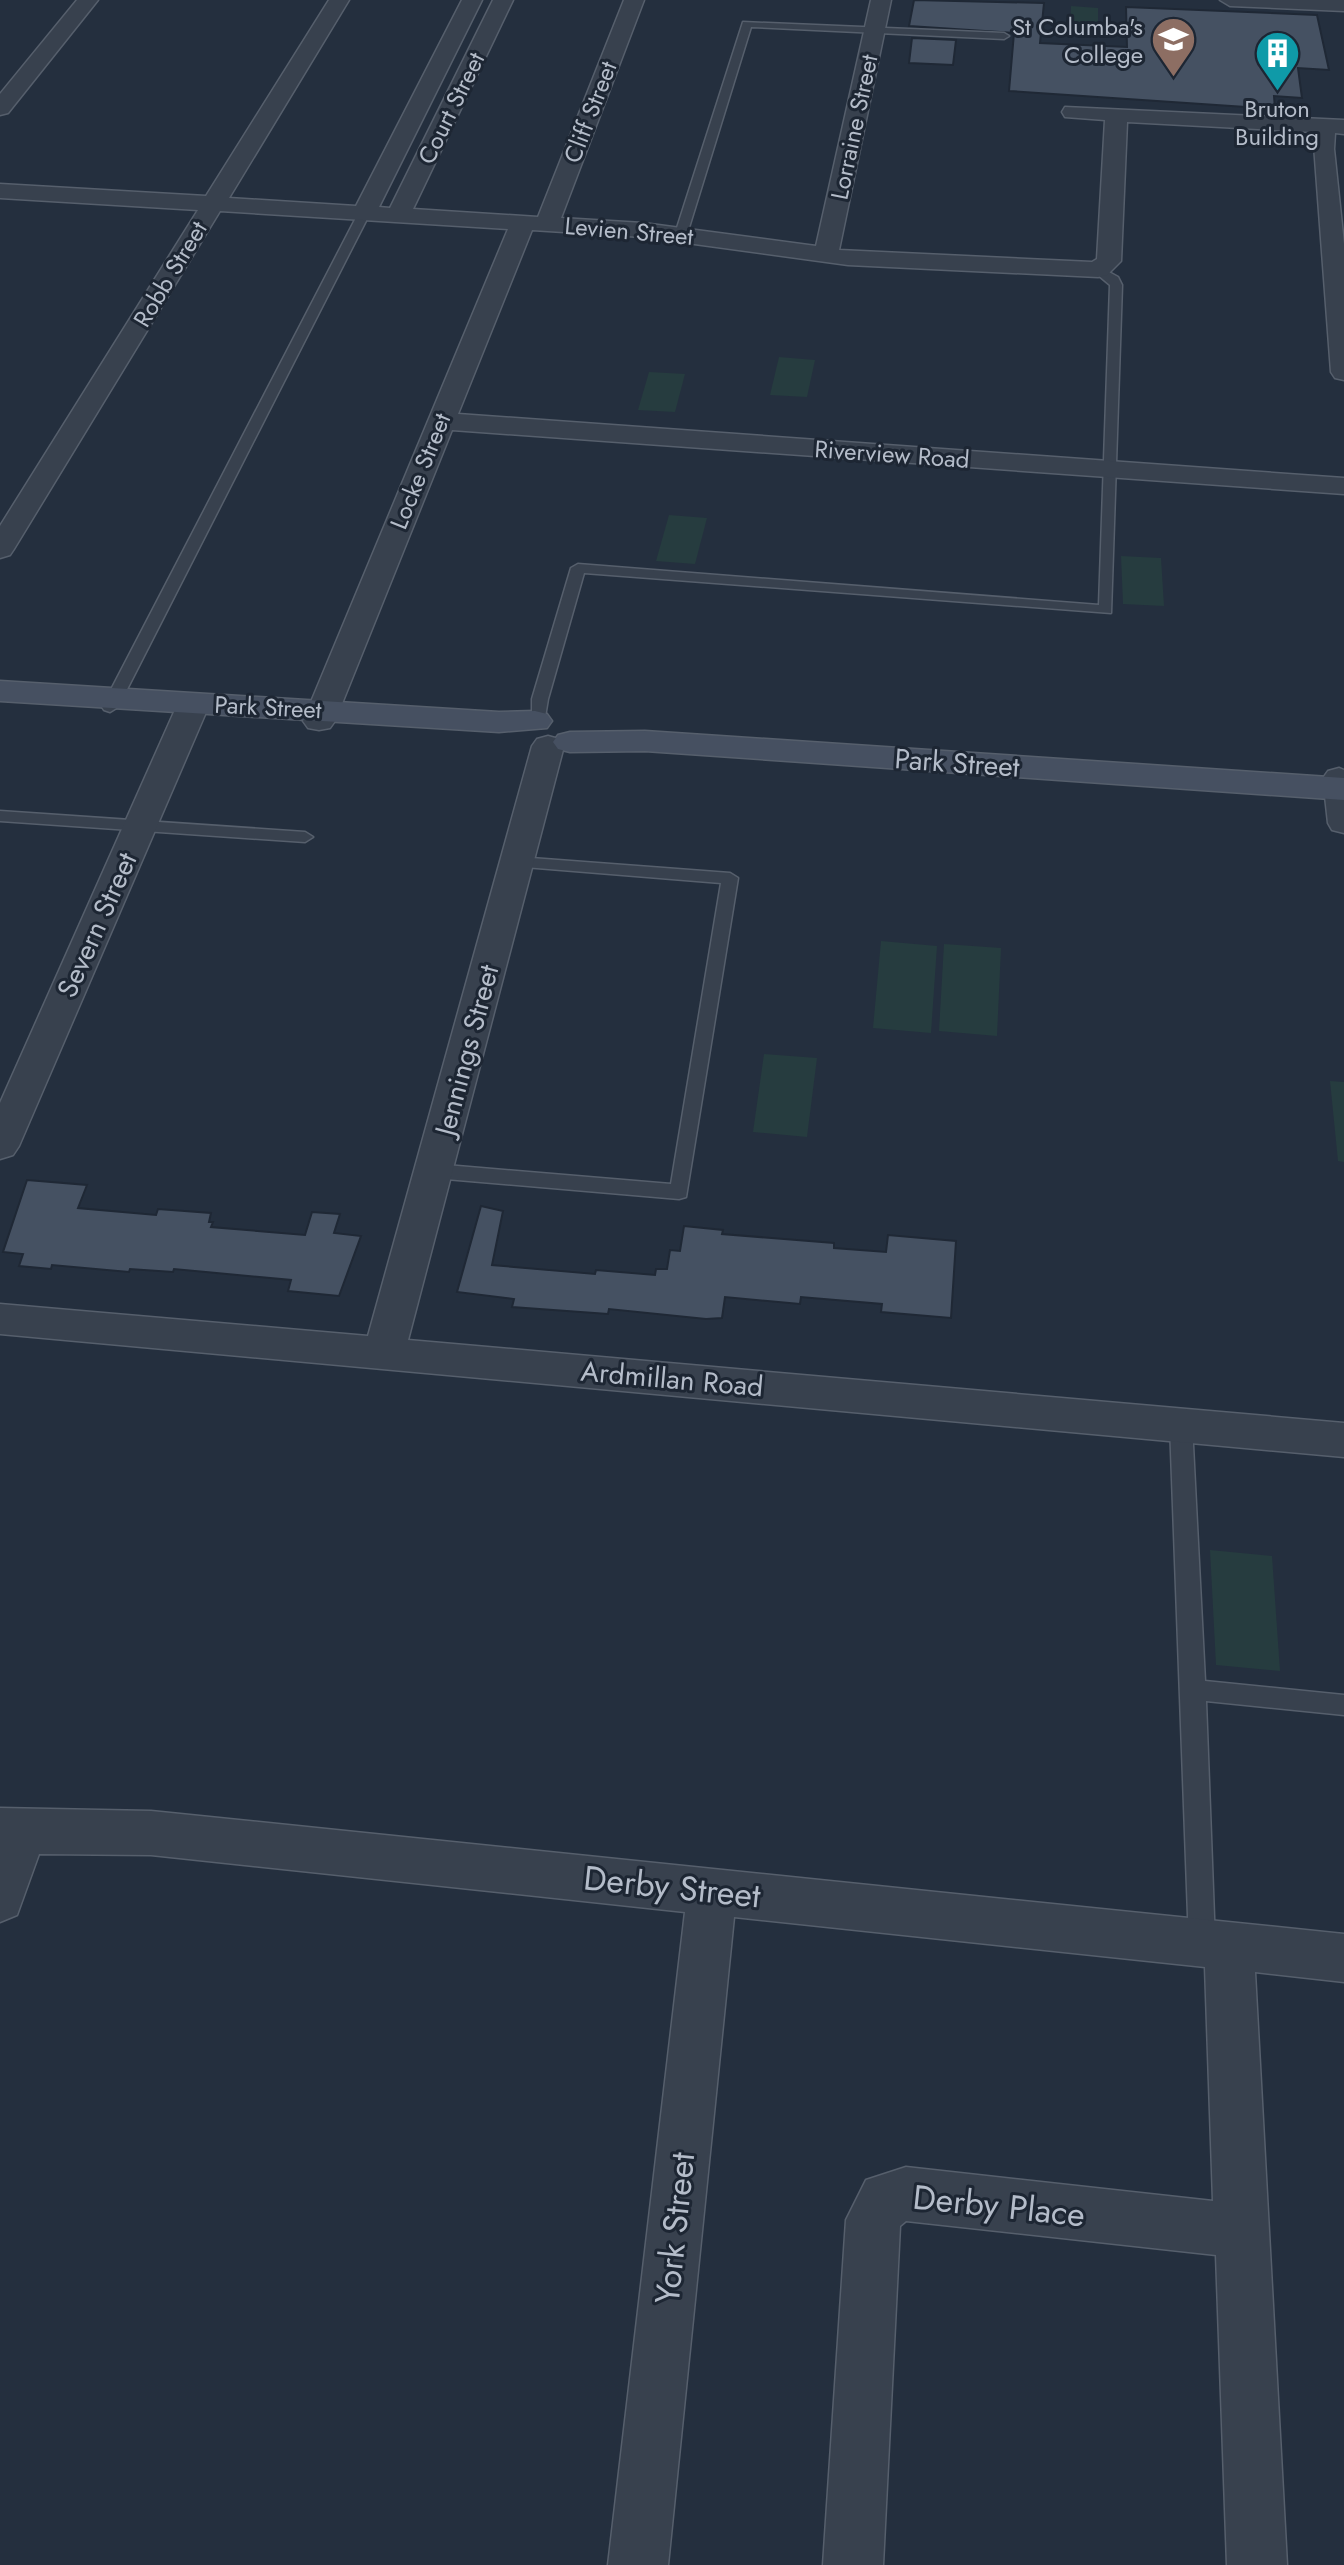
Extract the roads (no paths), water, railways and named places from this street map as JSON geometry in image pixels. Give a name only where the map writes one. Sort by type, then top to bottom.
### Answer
[{"type":"street","points":[[0,108],[88,0]]},
{"type":"street","name":"Robb Street","points":[[0,549],[339,0]]},
{"type":"street","name":"Court Street","points":[[364,213],[472,0]]},
{"type":"street","name":"Court Street","points":[[398,215],[503,0]]},
{"type":"street","name":"Cliff Street","points":[[535,223],[634,0]]},
{"type":"street","name":"Lorraine Street","points":[[826,255],[881,0]]},
{"type":"street","points":[[1230,0],[1344,5]]},
{"type":"street","points":[[1073,112],[1334,126],[1323,149],[1344,372]]},
{"type":"street","points":[[1098,270],[1109,261],[1113,130],[1117,116]]},
{"type":"street","name":"Levien Street","points":[[0,191],[535,223],[681,234],[826,255],[1098,270]]},
{"type":"street","name":"Locke Street","points":[[321,716],[441,421],[535,223]]},
{"type":"street","name":"Riverview Road","points":[[441,421],[1344,486]]},
{"type":"street","name":"Park Street","points":[[0,691],[113,703]]},
{"type":"street","name":"Park Street","points":[[0,700],[113,703],[321,716],[1342,792]]},
{"type":"street","name":"Severn Street","points":[[0,1146],[192,708]]},
{"type":"street","name":"Jennings Street","points":[[384,1354],[518,862],[549,732]]},
{"type":"street","name":"Ardmillan Road","points":[[0,1319],[1344,1440]]},
{"type":"street","points":[[0,1899],[11,1831]]},
{"type":"street","name":"Derby Street","points":[[11,1831],[151,1833],[1344,1958]]},
{"type":"street","name":"York Street","points":[[638,2565],[712,1892]]},
{"type":"street","points":[[1215,1944],[1243,2231],[1257,2565]]},
{"type":"street","name":"Derby Place","points":[[853,2565],[873,2220],[885,2199],[906,2194],[1243,2231]]},
{"type":"lane","points":[[681,234],[747,24],[1004,36]]},
{"type":"lane","points":[[113,703],[364,213]]},
{"type":"lane","points":[[549,732],[540,699],[578,568],[1106,610],[1116,285],[1114,280],[1098,270]]},
{"type":"lane","points":[[0,816],[305,837]]},
{"type":"lane","points":[[434,1171],[679,1192],[730,878],[518,862]]},
{"type":"lane","points":[[1181,1425],[1194,1690],[1215,1944]]},
{"type":"lane","points":[[1194,1690],[1344,1705]]},
{"type":"place","name":"St Columba's College","points":[[1174,79]]},
{"type":"place","name":"Bruton Building","points":[[1277,93]]}]
